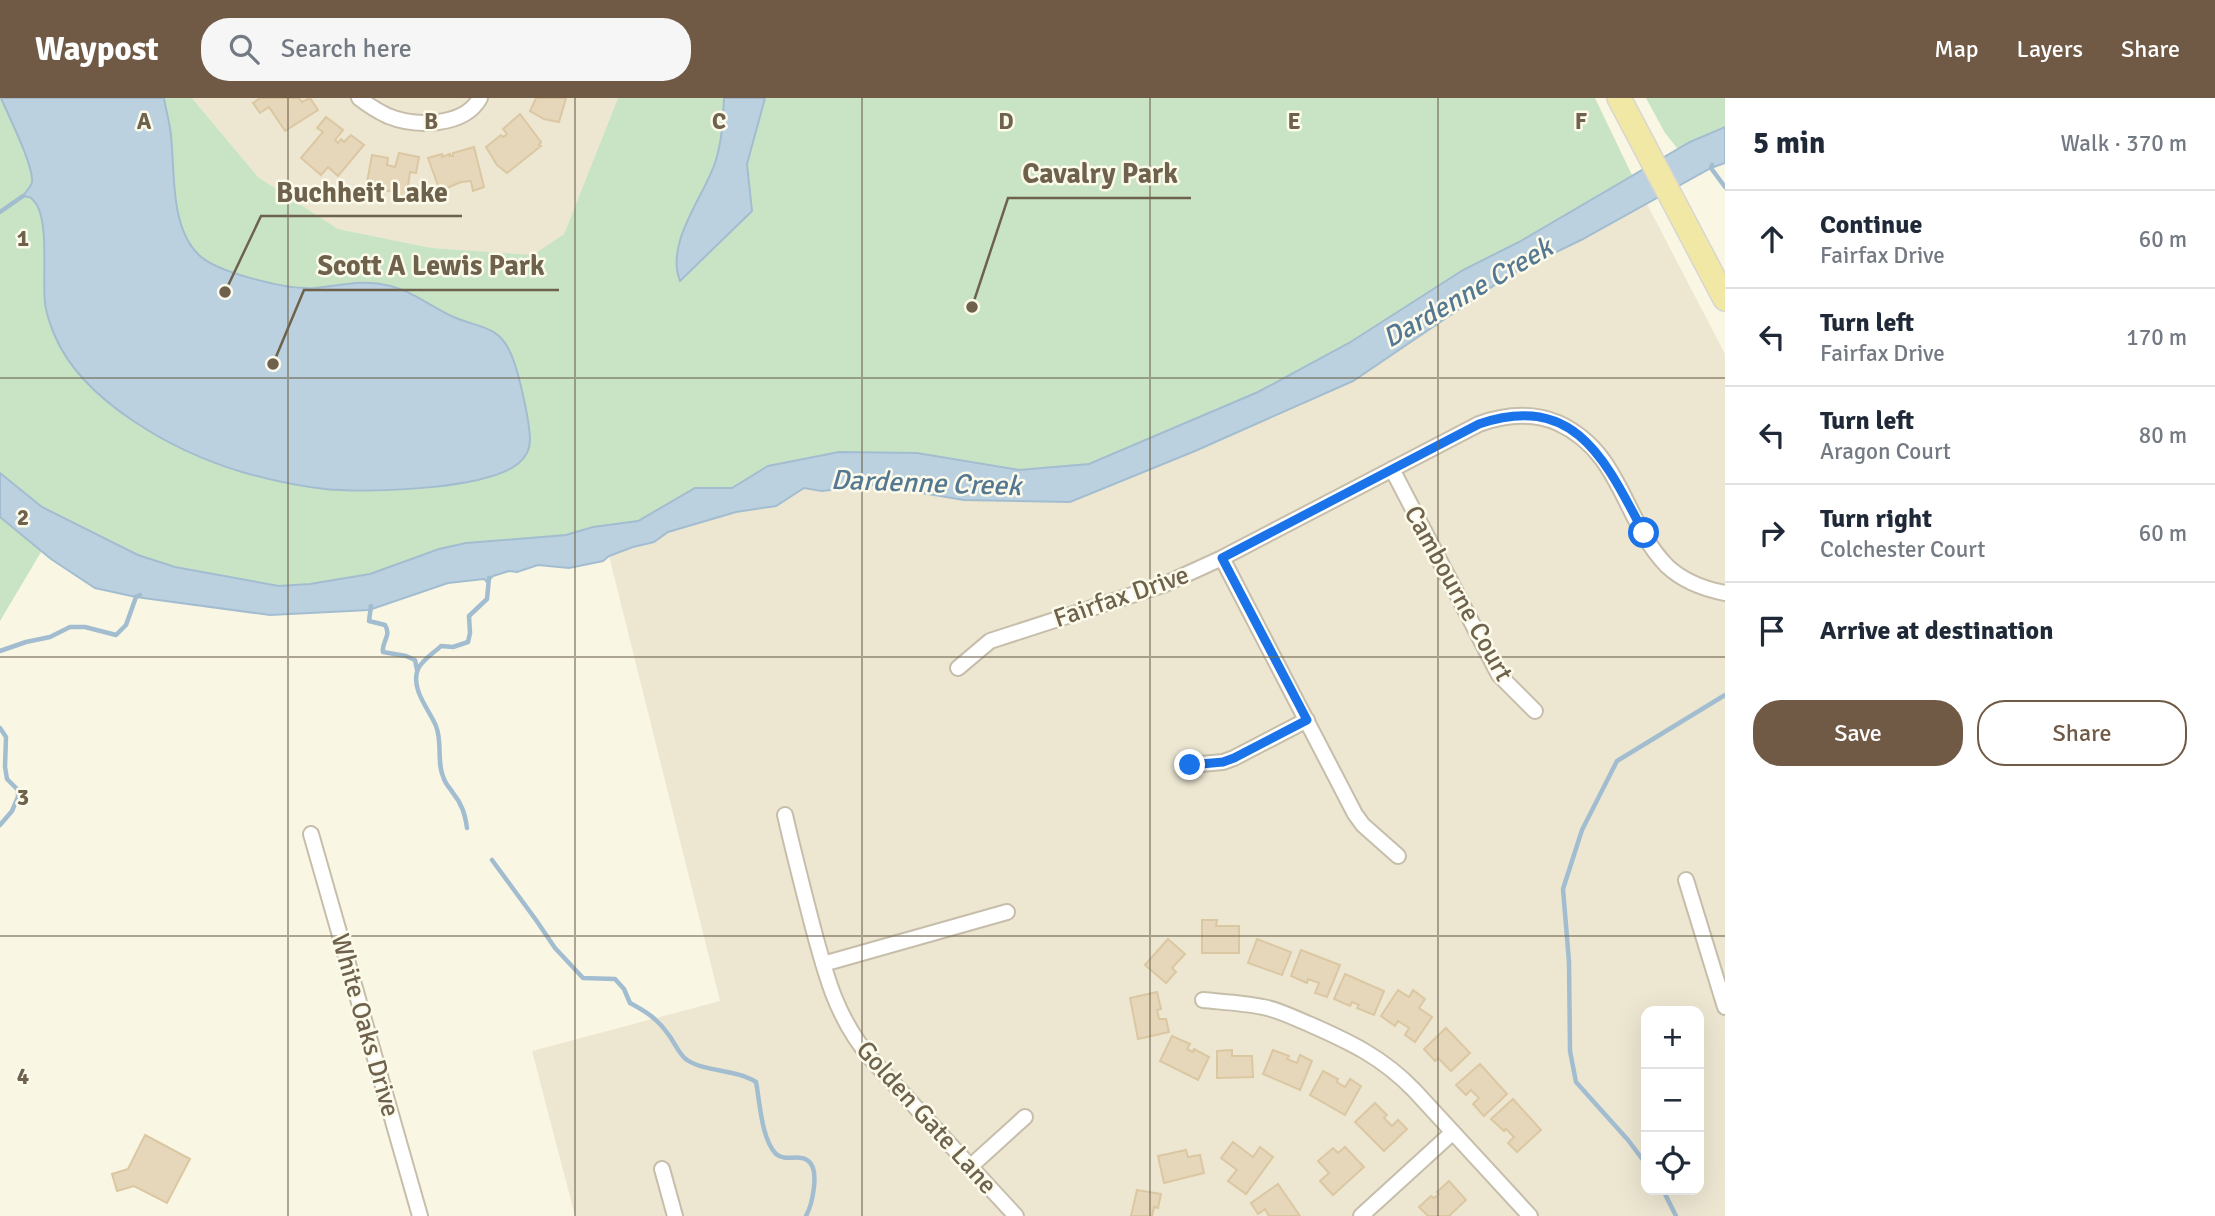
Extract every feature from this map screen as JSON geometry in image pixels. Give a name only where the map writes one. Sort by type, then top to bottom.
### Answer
[{"type":"main road","points":[[1622,103],[1725,299]]},
{"type":"street","points":[[359,98],[390,117],[432,122],[451,119],[467,112],[480,98]]},
{"type":"street","name":"Fairfax Drive","points":[[958,668],[990,640],[1163,585],[1222,558],[1489,420],[1508,416],[1550,420],[1588,441],[1601,456],[1656,552],[1668,567],[1695,585],[1725,593]]},
{"type":"street","name":"Cambourne Court","points":[[1392,469],[1499,675],[1535,711]]},
{"type":"street","points":[[1222,558],[1355,814],[1363,825],[1398,856]]},
{"type":"street","points":[[1190,765],[1223,762],[1234,758],[1307,720]]},
{"type":"street","name":"Golden Gate Lane","points":[[786,815],[834,999],[862,1048],[1016,1216]]},
{"type":"street","name":"White Oaks Drive","points":[[311,834],[421,1216]]},
{"type":"street","points":[[1686,880],[1725,1007]]},
{"type":"street","points":[[823,964],[1007,912]]},
{"type":"street","points":[[1203,1000],[1277,1010],[1357,1045],[1394,1070],[1530,1216]]},
{"type":"street","points":[[971,1166],[1025,1117]]},
{"type":"street","points":[[1361,1216],[1453,1132]]},
{"type":"street","points":[[662,1169],[675,1216]]},
{"type":"shaded area","points":[[192,98],[618,98],[564,234],[533,256],[432,248],[338,229],[258,177]]},
{"type":"shaded area","points":[[1647,204],[1725,354],[1725,1216],[575,1216],[532,1051],[720,1001],[609,556],[654,542],[668,532],[727,514],[776,506],[805,487],[822,491],[874,485],[1070,502],[1195,451],[1353,381],[1511,274]]},
{"type":"green space","points":[[0,98],[192,98],[258,177],[338,229],[432,248],[533,255],[564,234],[618,98],[1595,98],[1632,175],[1519,242],[1463,270],[1349,343],[1258,392],[1089,464],[1019,470],[917,453],[839,452],[768,466],[732,488],[695,488],[638,521],[593,527],[566,535],[466,543],[439,549],[370,574],[279,586],[175,567],[138,555],[42,507],[0,473]]},
{"type":"green space","points":[[1646,98],[1725,98],[1725,127],[1678,149],[1665,133]]},
{"type":"green space","points":[[0,496],[47,542],[0,621]]},
{"type":"water","points":[[1,98],[164,98],[178,214],[189,242],[198,254],[220,268],[236,274],[288,286],[315,288],[377,283],[395,287],[456,318],[493,332],[509,350],[519,380],[530,438],[526,454],[512,468],[463,483],[399,490],[325,489],[273,480],[216,463],[188,452],[133,421],[86,381],[67,359],[54,334],[45,303],[42,221],[34,201],[23,196],[32,182],[32,174]]},
{"type":"water","points":[[724,98],[765,98],[747,164],[752,211],[680,281],[677,251],[687,221],[715,163],[721,139]]},
{"type":"water","name":"Dardenne Creek","points":[[1725,127],[1725,163],[1511,274],[1353,381],[1195,451],[1070,502],[964,500],[874,485],[822,491],[804,488],[776,506],[736,512],[668,532],[654,542],[633,547],[603,561],[569,568],[538,565],[493,576],[487,582],[484,579],[448,583],[369,610],[270,615],[136,597],[95,588],[51,559],[0,517],[0,473],[42,507],[138,555],[175,567],[279,586],[370,574],[439,549],[466,543],[566,535],[593,527],[638,521],[695,488],[732,488],[768,466],[839,452],[917,453],[1019,470],[1089,464],[1258,392],[1349,343],[1463,270],[1519,242],[1690,142]]},
{"type":"building","points":[[260,98],[299,98],[302,102],[310,98],[318,110],[285,131],[269,107],[260,113],[253,103]]},
{"type":"building","points":[[536,98],[566,98],[559,122],[544,119],[530,111]]},
{"type":"building","points":[[520,114],[541,142],[541,146],[507,173],[497,165],[486,147],[501,135],[503,137],[507,134],[503,129]]},
{"type":"building","points":[[326,117],[343,130],[335,140],[338,143],[341,139],[344,142],[351,135],[364,145],[338,176],[328,167],[321,175],[301,158],[323,132],[317,128]]},
{"type":"building","points":[[474,147],[484,187],[473,191],[471,181],[461,182],[440,191],[428,158],[442,154],[442,157],[450,154],[453,156],[453,153]]},
{"type":"building","points":[[399,153],[419,157],[416,173],[410,172],[406,200],[395,199],[397,192],[366,188],[372,155],[388,158],[387,165],[395,167]]},
{"type":"building","points":[[1202,920],[1217,920],[1216,926],[1239,926],[1239,953],[1202,953]]},
{"type":"building","points":[[1168,939],[1185,954],[1172,968],[1176,972],[1166,983],[1145,965]]},
{"type":"building","points":[[1257,939],[1291,952],[1282,975],[1248,963]]},
{"type":"building","points":[[1301,950],[1340,965],[1327,997],[1315,993],[1319,983],[1308,979],[1307,983],[1291,976]]},
{"type":"building","points":[[1345,974],[1384,991],[1374,1015],[1357,1008],[1359,1005],[1352,1002],[1350,1006],[1334,999]]},
{"type":"building","points":[[1398,990],[1409,997],[1413,990],[1425,999],[1419,1008],[1432,1017],[1415,1042],[1405,1035],[1409,1028],[1398,1021],[1395,1026],[1381,1016]]},
{"type":"building","points":[[1157,992],[1161,1009],[1157,1010],[1159,1019],[1166,1019],[1169,1032],[1138,1039],[1130,998]]},
{"type":"building","points":[[1446,1028],[1470,1053],[1451,1071],[1438,1058],[1435,1061],[1424,1049]]},
{"type":"building","points":[[1172,1036],[1190,1044],[1187,1049],[1193,1052],[1194,1049],[1209,1057],[1198,1080],[1160,1061]]},
{"type":"building","points":[[1232,1050],[1232,1056],[1252,1056],[1253,1077],[1217,1078],[1217,1051]]},
{"type":"building","points":[[1273,1050],[1289,1056],[1287,1059],[1297,1063],[1300,1055],[1312,1061],[1300,1090],[1263,1074]]},
{"type":"building","points":[[1480,1064],[1507,1094],[1484,1116],[1473,1104],[1479,1098],[1471,1090],[1466,1095],[1456,1085]]},
{"type":"building","points":[[1323,1071],[1338,1079],[1337,1082],[1345,1087],[1350,1079],[1361,1086],[1345,1115],[1310,1095]]},
{"type":"building","points":[[1513,1099],[1541,1130],[1517,1152],[1508,1143],[1514,1137],[1491,1119]]},
{"type":"building","points":[[1375,1103],[1387,1115],[1384,1118],[1392,1126],[1398,1120],[1407,1129],[1384,1151],[1355,1122]]},
{"type":"building","points":[[145,1135],[190,1159],[167,1203],[134,1186],[117,1191],[112,1174],[128,1169]]},
{"type":"building","points":[[1233,1142],[1253,1157],[1260,1147],[1273,1157],[1246,1194],[1228,1181],[1237,1170],[1221,1158]]},
{"type":"building","points":[[1345,1147],[1364,1167],[1333,1195],[1320,1181],[1329,1173],[1318,1161],[1333,1148],[1338,1153]]},
{"type":"building","points":[[1186,1150],[1188,1157],[1200,1155],[1204,1173],[1164,1183],[1158,1156]]},
{"type":"building","points":[[1449,1181],[1466,1200],[1449,1216],[1428,1216],[1419,1207],[1431,1196],[1434,1198],[1439,1194],[1437,1192]]},
{"type":"building","points":[[1278,1184],[1300,1216],[1269,1216],[1265,1209],[1258,1214],[1251,1203]]},
{"type":"building","points":[[1137,1190],[1161,1194],[1158,1208],[1154,1207],[1152,1216],[1131,1216]]},
{"type":"waterway","points":[[1712,165],[1711,168],[1725,187]]},
{"type":"waterway","points":[[0,212],[23,196]]},
{"type":"waterway","points":[[467,828],[461,805],[442,773],[438,733],[421,699],[416,676],[422,663],[441,646],[453,647],[468,642],[469,616],[487,599],[489,578]]},
{"type":"waterway","points":[[0,651],[50,637],[70,627],[85,627],[116,635],[126,625],[136,597],[140,595]]},
{"type":"waterway","points":[[371,606],[369,621],[385,625],[387,629],[383,652],[415,660],[417,670]]},
{"type":"waterway","points":[[1641,1157],[1576,1082],[1570,1051],[1569,962],[1563,889],[1582,830],[1617,761],[1725,695]]},
{"type":"waterway","points":[[0,728],[6,737],[7,779],[18,790],[12,811],[0,825]]},
{"type":"waterway","points":[[492,860],[555,948],[583,978],[615,979],[624,989],[630,1003],[660,1024],[687,1060],[702,1067],[739,1075],[756,1082],[764,1129],[771,1147],[780,1156],[807,1160],[814,1171],[813,1196],[806,1216]]},
{"type":"waterway","points":[[1666,1195],[1676,1216]]},
{"type":"place","name":"Buchheit Lake","points":[[225,292]]},
{"type":"place","name":"Cavalry Park","points":[[972,307]]},
{"type":"place","name":"Scott A Lewis Park","points":[[273,364]]},
{"type":"route","points":[[1190,765],[1223,762],[1234,758],[1307,720],[1222,558],[1479,424],[1508,416],[1528,416],[1550,420],[1570,429],[1588,441],[1601,456],[1644,533]]}]
